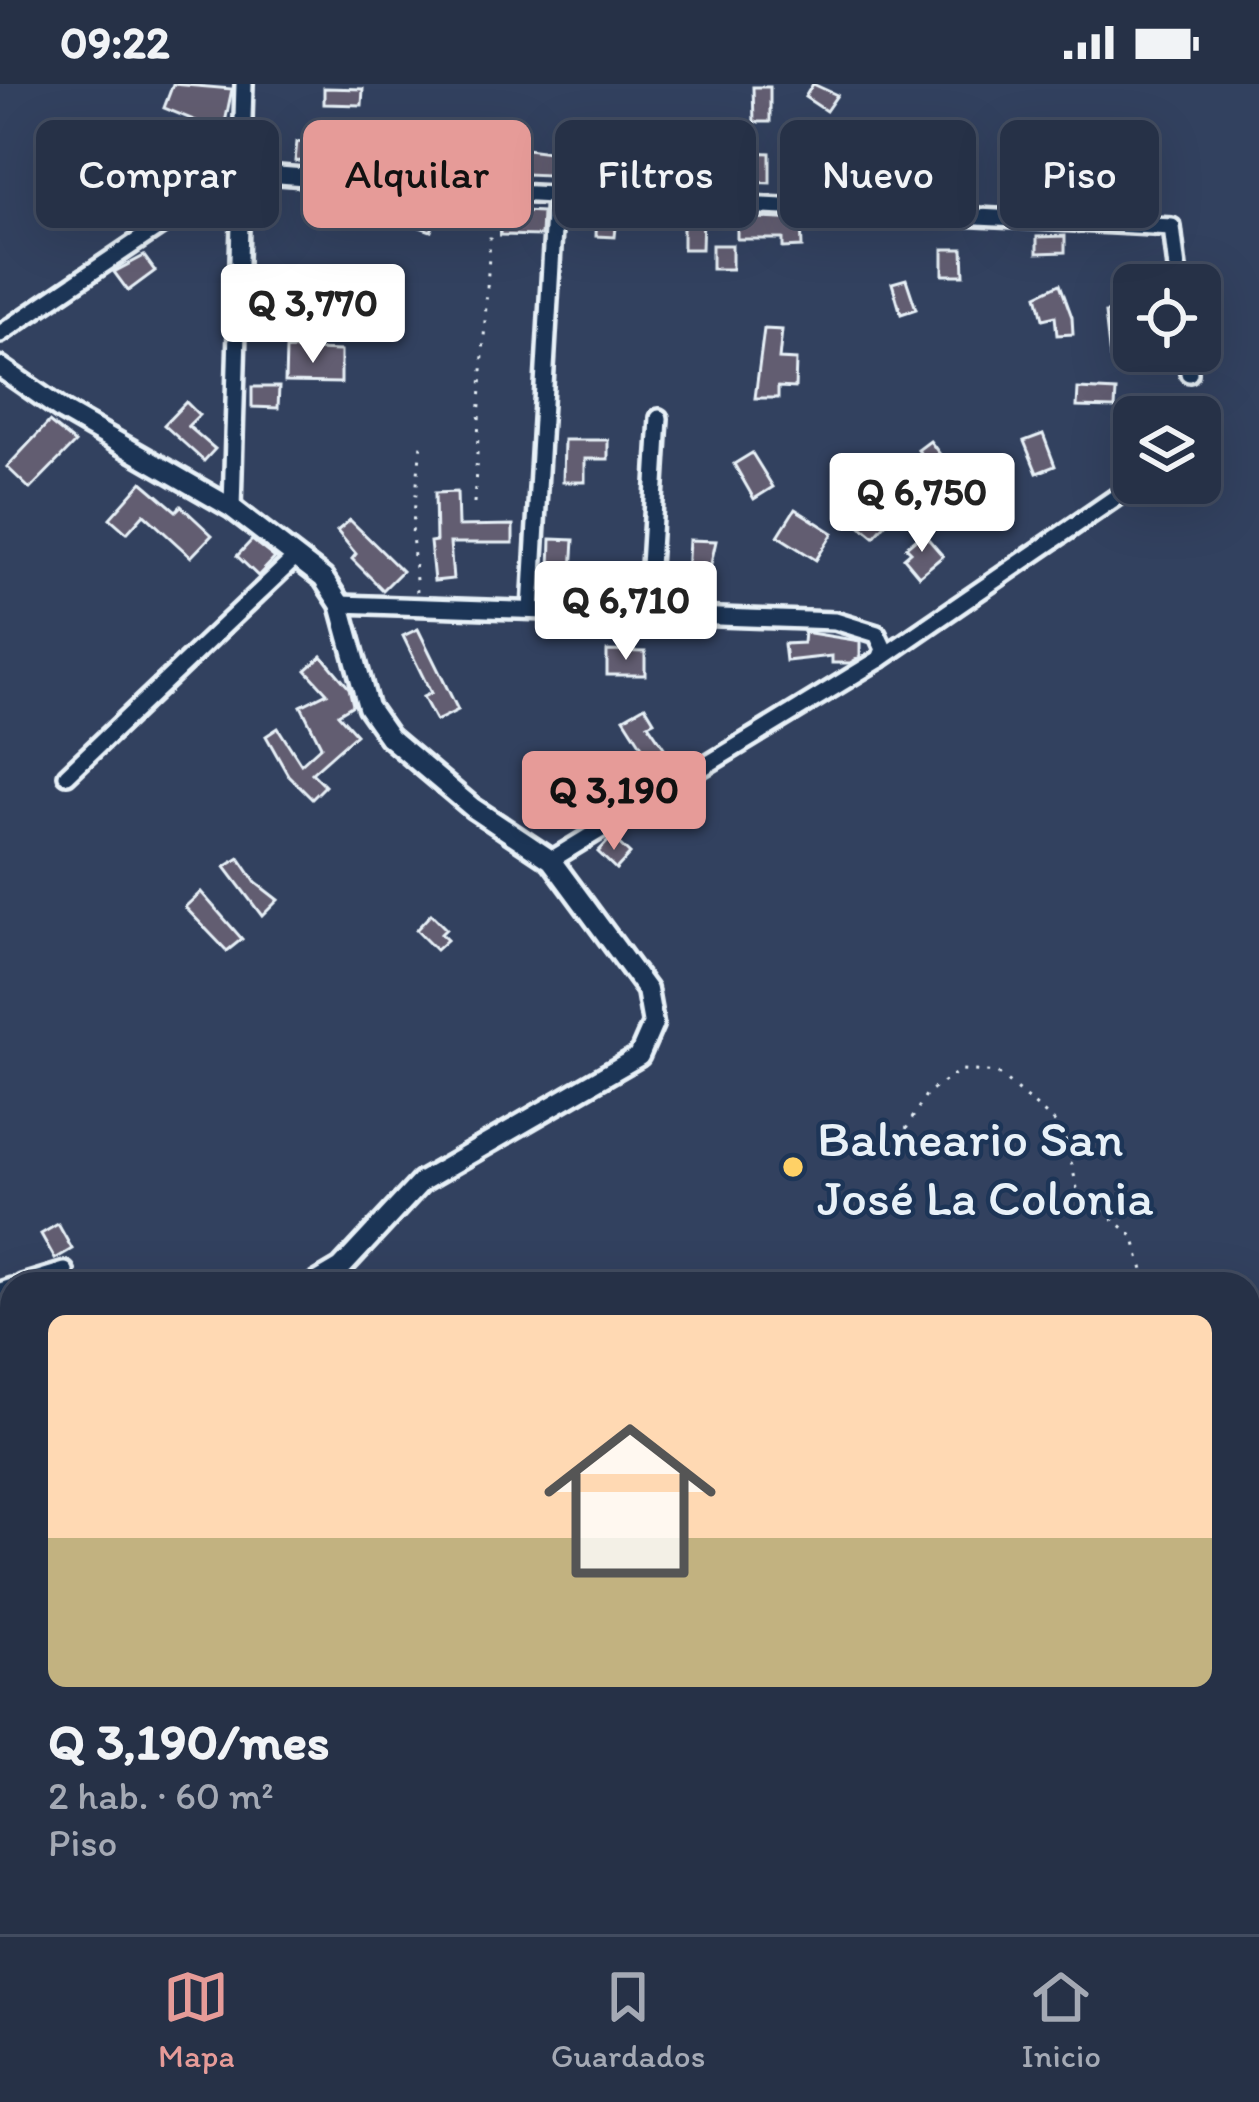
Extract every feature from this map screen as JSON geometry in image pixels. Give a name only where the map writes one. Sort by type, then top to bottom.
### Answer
[{"type":"street","points":[[242,120],[244,84]]},
{"type":"street","points":[[531,194],[555,196],[531,610]]},
{"type":"street","points":[[756,202],[1172,227],[1176,264]]},
{"type":"street","points":[[0,334],[156,228]]},
{"type":"street","points":[[232,508],[238,228]]},
{"type":"street","points":[[0,367],[63,411],[232,508],[323,578],[340,604],[368,707],[389,737],[473,808],[551,860],[646,990],[653,1024],[639,1056],[422,1182],[334,1272]]},
{"type":"street","points":[[647,616],[658,418]]},
{"type":"street","points":[[551,860],[880,659],[1113,499]]},
{"type":"street","points":[[67,775],[296,557]]},
{"type":"street","points":[[340,604],[863,626],[882,641],[880,659]]},
{"type":"path","points":[[474,503],[491,228]]},
{"type":"path","points":[[418,606],[412,534],[422,444]]},
{"type":"path","points":[[906,1129],[927,1093],[961,1070],[997,1073],[1064,1130],[1076,1188],[1132,1236],[1143,1272]]},
{"type":"building","points":[[173,84],[232,89],[226,120],[194,120],[164,108]]},
{"type":"building","points":[[813,84],[837,95],[826,111],[805,97]]},
{"type":"building","points":[[753,87],[770,87],[770,122],[754,120]]},
{"type":"building","points":[[324,88],[363,89],[362,105],[324,104]]},
{"type":"building","points":[[297,142],[303,142],[303,161],[295,161]]},
{"type":"building","points":[[531,150],[550,152],[548,175],[531,174]]},
{"type":"building","points":[[756,152],[770,153],[770,183],[756,182]]},
{"type":"building","points":[[531,211],[542,212],[541,236],[500,235],[500,228],[531,228]]},
{"type":"building","points":[[756,218],[780,219],[780,228],[801,228],[802,247],[783,248],[783,239],[737,239],[737,228],[756,228]]},
{"type":"building","points":[[596,228],[616,228],[615,237],[596,236]]},
{"type":"building","points":[[683,228],[703,228],[702,249],[683,249]]},
{"type":"building","points":[[1065,236],[1065,252],[1037,253],[1037,237]]},
{"type":"building","points":[[712,245],[732,245],[732,269],[712,269]]},
{"type":"building","points":[[943,249],[963,249],[964,275],[943,275]]},
{"type":"building","points":[[144,256],[155,271],[128,291],[114,272]]},
{"type":"building","points":[[377,279],[403,281],[401,301],[375,298]]},
{"type":"building","points":[[906,279],[916,309],[901,314],[892,283]]},
{"type":"building","points":[[1060,284],[1073,334],[1057,335],[1055,316],[1043,319],[1037,295]]},
{"type":"building","points":[[290,285],[339,285],[339,303],[290,303]]},
{"type":"building","points":[[1113,312],[1113,358],[1110,358],[1105,313]]},
{"type":"building","points":[[764,329],[782,330],[779,359],[796,360],[795,388],[778,387],[778,398],[755,398]]},
{"type":"building","points":[[286,349],[341,351],[341,383],[285,382]]},
{"type":"building","points":[[252,387],[279,387],[278,408],[252,407]]},
{"type":"building","points":[[1078,389],[1116,391],[1113,408],[1077,407]]},
{"type":"building","points":[[186,402],[199,415],[188,426],[215,449],[204,461],[164,425]]},
{"type":"building","points":[[49,422],[75,443],[30,489],[7,467]]},
{"type":"building","points":[[1043,434],[1055,466],[1037,473],[1024,441]]},
{"type":"building","points":[[564,440],[608,440],[608,459],[585,459],[585,482],[563,482]]},
{"type":"building","points":[[930,441],[967,491],[956,500],[918,450]]},
{"type":"building","points":[[752,453],[773,487],[754,499],[734,464]]},
{"type":"building","points":[[142,482],[176,511],[181,506],[212,535],[191,557],[144,514],[127,533],[110,518]]},
{"type":"building","points":[[865,490],[894,514],[874,537],[846,514]]},
{"type":"building","points":[[457,492],[458,526],[513,525],[513,543],[450,543],[453,579],[434,581],[430,542],[436,541],[435,493]]},
{"type":"building","points":[[795,509],[833,533],[816,560],[778,536]]},
{"type":"building","points":[[350,520],[402,571],[383,590],[352,559],[356,554],[337,531]]},
{"type":"building","points":[[923,533],[943,556],[919,576],[904,558],[911,552],[906,547]]},
{"type":"building","points":[[551,539],[574,540],[572,571],[550,570]]},
{"type":"building","points":[[252,540],[275,558],[258,576],[237,556]]},
{"type":"building","points":[[689,540],[716,541],[704,595],[686,592]]},
{"type":"building","points":[[418,629],[458,710],[436,721],[423,697],[431,693],[403,636]]},
{"type":"building","points":[[804,632],[860,641],[860,657],[850,663],[832,663],[832,656],[786,661],[784,644],[803,643]]},
{"type":"building","points":[[607,651],[645,652],[645,675],[607,675]]},
{"type":"building","points":[[322,656],[349,688],[353,705],[338,714],[356,734],[312,773],[325,786],[312,799],[288,775],[266,736],[278,728],[301,764],[321,746],[301,706],[327,693],[306,670]]},
{"type":"building","points":[[645,706],[654,721],[648,724],[678,768],[630,798],[612,773],[645,751],[624,718]]},
{"type":"building","points":[[612,837],[630,854],[616,869],[598,852]]},
{"type":"building","points":[[239,858],[256,883],[278,900],[262,916],[225,867]]},
{"type":"building","points":[[201,892],[242,939],[227,951],[185,907]]},
{"type":"building","points":[[431,914],[446,929],[441,934],[447,940],[436,950],[416,930]]},
{"type":"building","points":[[58,1224],[72,1249],[55,1259],[41,1234]]},
{"type":"place","name":"Balneario San José La Colonia","points":[[793,1167]]}]
